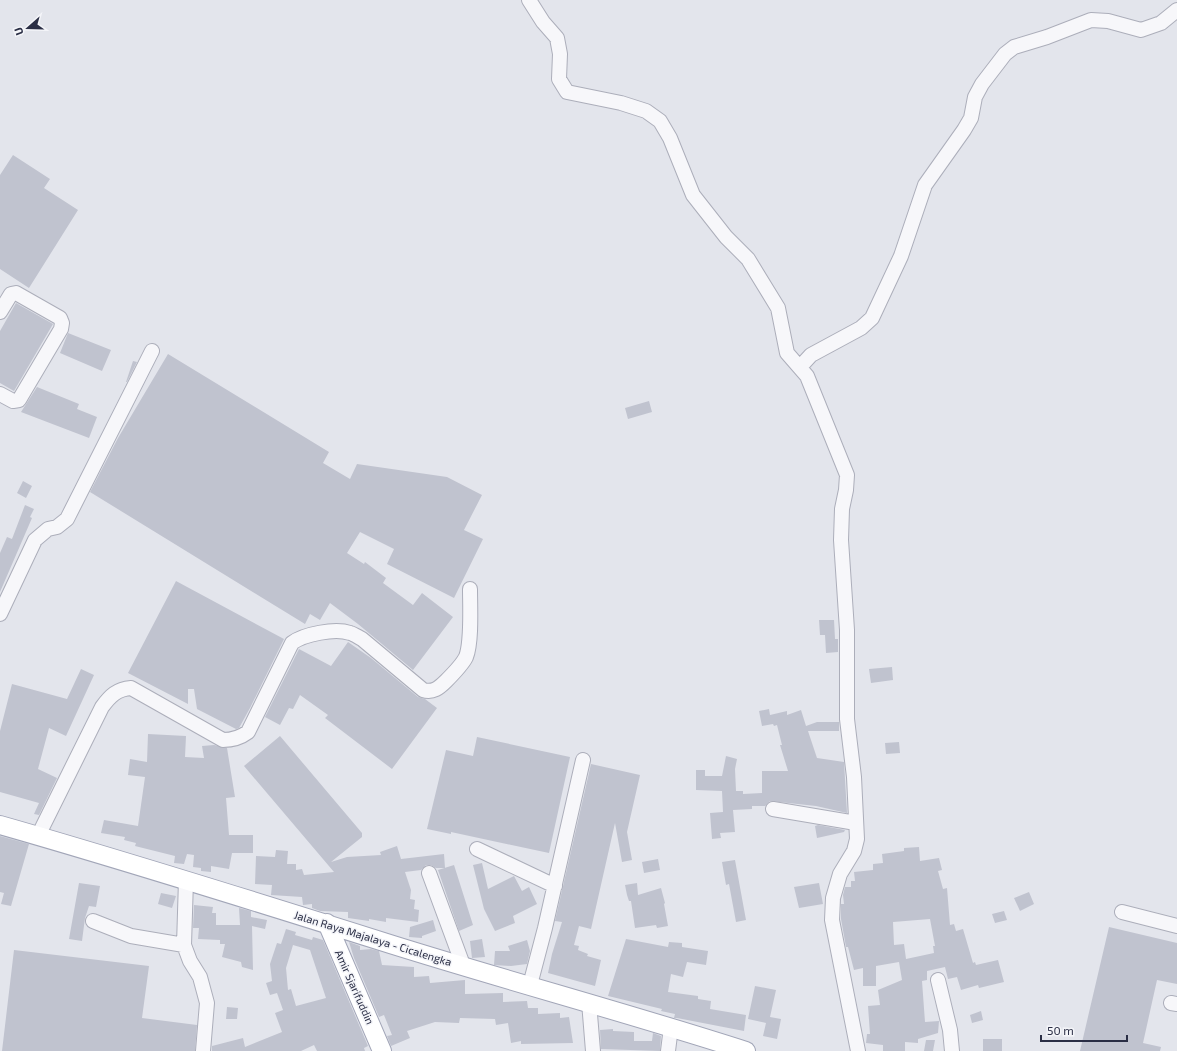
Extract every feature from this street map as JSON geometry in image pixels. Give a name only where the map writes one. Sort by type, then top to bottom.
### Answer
[{"type":"main road","name":"Jalan Raya Majalaya - Cicalengka","points":[[0,825],[589,1002],[746,1051]]},
{"type":"main road","name":"Amir Sjarifuddin","points":[[327,923],[382,1051]]},
{"type":"street","points":[[530,0],[543,22],[557,38],[560,54],[559,79],[567,92],[621,103],[646,111],[660,121],[670,138],[693,195],[726,237],[748,259],[778,308],[787,353],[800,367],[816,396],[847,475],[842,509],[841,540],[847,637],[847,719],[854,777],[857,839],[854,851],[840,874],[834,898],[832,920],[858,1051]]},
{"type":"street","points":[[800,367],[811,355],[861,328],[872,318],[901,256],[925,185],[964,130],[971,118],[975,97],[982,84],[1005,54],[1014,47],[1047,37],[1091,20],[1108,21],[1141,30],[1161,23],[1177,10]]},
{"type":"street","points":[[0,394],[13,401],[19,400],[61,329],[62,323],[60,318],[18,294],[11,294],[2,304]]},
{"type":"street","points":[[0,614],[35,540],[48,529],[57,527],[67,519],[152,351]]},
{"type":"street","points":[[38,836],[102,707],[115,692],[131,688],[223,740],[231,740],[241,737],[248,732],[292,643],[304,636],[340,632],[351,633],[362,639],[423,690],[430,692],[438,688],[466,657],[468,647],[470,589]]},
{"type":"street","points":[[530,985],[555,886],[583,760]]},
{"type":"street","points":[[773,809],[856,823]]},
{"type":"street","points":[[478,849],[555,886]]},
{"type":"street","points":[[429,873],[463,965]]},
{"type":"street","points":[[186,880],[184,945],[190,961],[200,977],[207,1003],[203,1051]]},
{"type":"street","points":[[1122,912],[1177,926]]},
{"type":"street","points":[[93,921],[131,936],[184,945]]},
{"type":"street","points":[[938,980],[950,1030],[952,1051]]},
{"type":"street","points":[[589,1002],[593,1051]]},
{"type":"street","points":[[668,1051],[671,1027]]},
{"type":"building","points":[[13,155],[50,179],[44,188],[78,210],[29,288],[0,269],[0,175]]},
{"type":"building","points":[[16,303],[53,324],[14,391],[0,383],[0,331]]},
{"type":"building","points":[[68,333],[111,350],[102,371],[60,353]]},
{"type":"building","points":[[168,354],[329,452],[323,463],[350,479],[357,464],[447,477],[482,495],[464,530],[483,539],[454,598],[387,564],[394,549],[360,532],[347,553],[364,564],[365,562],[386,578],[383,583],[413,605],[422,593],[453,617],[413,670],[358,624],[330,603],[320,620],[310,614],[305,624],[90,492],[118,438]]},
{"type":"building","points":[[133,361],[137,362],[126,382]]},
{"type":"building","points":[[37,387],[79,404],[77,409],[97,417],[89,438],[21,412]]},
{"type":"building","points":[[649,401],[652,412],[628,419],[625,408]]},
{"type":"building","points":[[23,481],[32,486],[26,498],[17,493]]},
{"type":"building","points":[[25,505],[34,509],[30,517],[32,518],[0,592],[0,553],[7,537],[12,539]]},
{"type":"building","points":[[176,581],[284,639],[239,728],[236,729],[197,709],[194,689],[188,689],[188,704],[128,673]]},
{"type":"building","points":[[819,620],[834,620],[835,639],[838,639],[838,652],[826,653],[825,635],[820,635]]},
{"type":"building","points":[[348,642],[371,658],[418,697],[425,699],[437,708],[392,769],[325,718],[328,715],[300,695],[293,709],[289,708],[280,725],[265,717],[299,649],[331,666]]},
{"type":"building","points":[[892,667],[893,680],[871,683],[869,669]]},
{"type":"building","points":[[81,669],[94,675],[66,736],[49,728],[38,769],[57,778],[39,815],[34,814],[39,803],[0,792],[0,731],[12,684],[67,699]]},
{"type":"building","points":[[769,709],[770,715],[787,711],[787,715],[801,710],[806,726],[817,722],[839,722],[839,731],[808,731],[817,758],[844,762],[847,813],[816,806],[770,801],[765,806],[752,806],[752,809],[733,810],[735,832],[720,833],[721,838],[712,839],[710,813],[723,812],[722,791],[696,790],[696,770],[705,770],[705,776],[722,776],[726,756],[737,759],[735,769],[736,791],[743,791],[743,794],[762,793],[762,771],[788,771],[780,745],[782,745],[777,725],[774,726],[773,724],[762,726],[759,711]]},
{"type":"building","points":[[148,734],[186,736],[185,757],[204,758],[202,746],[214,745],[227,748],[235,797],[226,798],[229,835],[253,835],[253,853],[232,853],[229,869],[211,866],[211,872],[201,871],[201,868],[193,867],[194,855],[187,854],[184,864],[174,863],[175,856],[135,846],[136,843],[124,840],[125,837],[101,833],[104,820],[138,826],[145,777],[128,775],[130,759],[147,762]]},
{"type":"building","points":[[280,736],[362,833],[362,837],[331,862],[347,857],[381,855],[380,852],[397,846],[401,859],[444,854],[445,868],[436,868],[431,865],[426,865],[421,870],[405,872],[411,890],[410,899],[415,900],[414,909],[419,910],[418,922],[386,918],[386,922],[369,919],[369,921],[348,918],[348,912],[320,911],[312,908],[312,904],[303,905],[302,897],[271,895],[272,885],[255,884],[256,856],[275,857],[276,850],[288,851],[287,864],[296,864],[296,870],[302,869],[304,875],[334,872],[244,766]]},
{"type":"building","points":[[477,737],[570,757],[549,853],[451,832],[451,834],[427,829],[446,750],[473,756]]},
{"type":"building","points":[[899,742],[900,753],[886,754],[885,743]]},
{"type":"building","points":[[591,764],[640,775],[627,832],[632,860],[622,862],[615,823],[591,929],[579,926],[574,945],[579,946],[578,950],[588,954],[587,956],[601,960],[595,986],[548,973],[562,922],[555,921]]},
{"type":"building","points":[[818,825],[845,830],[844,832],[817,838],[815,826]]},
{"type":"building","points":[[0,836],[29,844],[11,906],[1,904],[4,893],[0,892]]},
{"type":"building","points":[[919,847],[920,861],[939,858],[942,870],[938,871],[943,889],[947,888],[950,925],[954,924],[956,931],[963,929],[973,963],[975,962],[976,965],[998,960],[1004,982],[979,988],[978,985],[961,990],[957,977],[948,979],[945,967],[927,971],[927,980],[922,981],[925,1022],[939,1021],[938,1033],[918,1039],[918,1043],[905,1042],[905,1051],[883,1051],[883,1045],[866,1043],[867,1034],[870,1034],[868,1006],[880,1005],[878,990],[902,980],[899,962],[876,966],[876,986],[863,986],[863,968],[854,970],[848,947],[846,947],[841,919],[841,904],[844,904],[843,895],[845,887],[851,887],[851,881],[855,881],[854,872],[873,870],[873,864],[883,863],[882,854],[904,851],[904,848]],"holes":[[[930,919],[935,946],[933,946],[934,953],[906,959],[904,944],[894,945],[893,922]]]},
{"type":"building","points":[[658,859],[660,870],[644,873],[642,862]]},
{"type":"building","points":[[735,860],[746,920],[736,922],[729,884],[726,885],[722,862]]},
{"type":"building","points":[[482,863],[488,889],[514,876],[522,891],[529,887],[537,904],[513,916],[515,923],[495,931],[484,909],[473,865]]},
{"type":"building","points":[[454,865],[473,925],[459,931],[438,870]]},
{"type":"building","points":[[79,883],[100,886],[96,907],[89,906],[85,918],[82,941],[69,939]]},
{"type":"building","points":[[637,883],[638,895],[661,888],[665,903],[668,926],[657,928],[656,925],[635,928],[631,901],[629,901],[625,885]]},
{"type":"building","points":[[819,883],[823,904],[799,908],[794,887]]},
{"type":"building","points":[[1029,892],[1034,904],[1020,911],[1014,898]]},
{"type":"building","points":[[161,893],[176,896],[172,908],[158,904]]},
{"type":"building","points":[[194,905],[213,907],[212,913],[216,913],[216,925],[240,925],[239,908],[251,911],[251,917],[267,920],[265,929],[252,926],[253,970],[242,967],[241,962],[222,957],[225,944],[220,944],[220,940],[198,939],[199,928],[193,928]]},
{"type":"building","points":[[1004,911],[1007,920],[995,923],[992,914]]},
{"type":"building","points":[[433,920],[436,931],[422,936],[422,938],[409,937],[410,927]]},
{"type":"building","points":[[1109,927],[1177,943],[1177,984],[1157,980],[1143,1043],[1161,1047],[1160,1051],[1080,1051]]},
{"type":"building","points":[[286,929],[296,932],[295,935],[312,940],[313,937],[323,940],[368,1046],[364,1048],[365,1051],[317,1051],[314,1045],[301,1051],[212,1051],[212,1046],[243,1038],[245,1047],[282,1032],[275,1013],[283,1010],[277,993],[270,995],[266,983],[272,981],[270,964],[277,943],[281,944]],"holes":[[[293,945],[310,950],[326,998],[296,1006],[291,989],[288,990],[286,968]]]},
{"type":"building","points":[[482,939],[485,957],[472,958],[470,941]]},
{"type":"building","points":[[626,939],[668,947],[669,942],[682,943],[682,947],[708,951],[706,965],[687,962],[683,977],[671,974],[668,992],[698,996],[698,999],[711,1001],[710,1009],[746,1015],[744,1031],[674,1018],[675,1014],[661,1011],[662,1009],[608,996]]},
{"type":"building","points":[[527,940],[530,951],[527,964],[511,966],[494,965],[495,951],[510,951],[508,946]]},
{"type":"building","points":[[349,942],[360,946],[360,950],[371,949],[379,951],[382,965],[414,967],[414,977],[429,976],[430,983],[465,980],[465,994],[503,993],[503,1002],[527,1001],[528,1008],[538,1008],[538,1014],[560,1013],[560,1018],[569,1017],[573,1043],[521,1044],[521,1041],[511,1043],[508,1023],[496,1025],[495,1019],[460,1018],[459,1023],[435,1022],[407,1031],[410,1038],[391,1046],[387,1036],[392,1035],[384,1015],[379,1017],[354,958]]},
{"type":"building","points":[[14,950],[149,966],[142,1018],[197,1025],[195,1051],[2,1051]]},
{"type":"building","points":[[755,986],[776,990],[770,1017],[781,1019],[777,1039],[763,1036],[766,1023],[748,1019]]},
{"type":"building","points":[[227,1007],[238,1008],[237,1019],[226,1019]]},
{"type":"building","points":[[981,1011],[983,1020],[972,1023],[970,1015]]},
{"type":"building","points":[[613,1029],[613,1031],[634,1032],[634,1041],[652,1041],[653,1033],[661,1036],[660,1051],[601,1049],[600,1030]]},
{"type":"building","points":[[983,1039],[1002,1039],[1002,1051],[983,1051]]},
{"type":"building","points":[[926,1040],[935,1040],[933,1051],[924,1051]]}]
